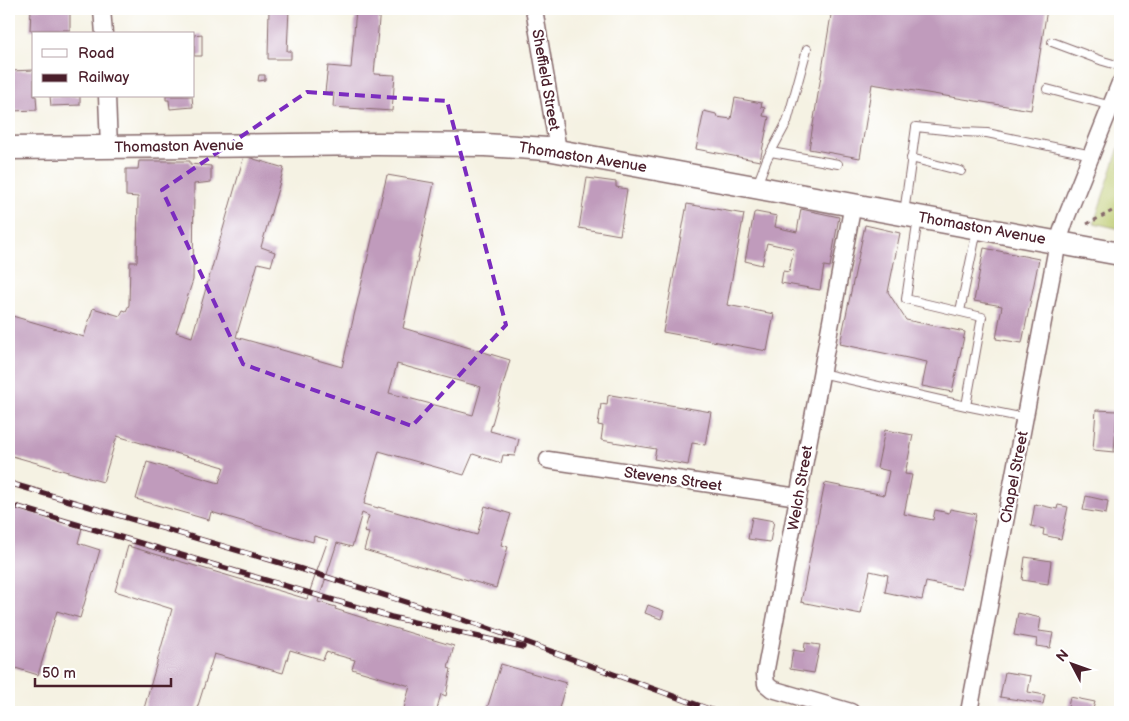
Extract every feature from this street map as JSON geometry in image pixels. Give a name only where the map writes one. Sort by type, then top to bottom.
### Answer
[{"type":"main road","name":"Thomaston Avenue","points":[[9,148],[377,144],[515,146],[558,150],[1120,254]]},
{"type":"street","points":[[102,9],[104,32]]},
{"type":"street","name":"Sheffield Street","points":[[534,9],[558,150]]},
{"type":"street","name":"Chapel Street","points":[[969,712],[1058,242],[1120,83]]},
{"type":"street","points":[[107,98],[109,147]]},
{"type":"street","name":"Welch Street","points":[[851,712],[776,691],[768,687],[765,680],[853,204]]},
{"type":"street","name":"Stevens Street","points":[[548,460],[798,497]]},
{"type":"lane","points":[[1052,42],[1120,66]]},
{"type":"lane","points":[[757,186],[771,152],[787,122],[807,49]]},
{"type":"lane","points":[[1047,89],[1112,106]]},
{"type":"lane","points":[[966,406],[982,316],[906,299],[912,215],[911,158],[916,127],[987,133],[1092,155]]},
{"type":"lane","points":[[771,152],[838,164]]},
{"type":"lane","points":[[911,158],[961,171]]},
{"type":"lane","points":[[960,311],[977,227]]},
{"type":"lane","points":[[821,373],[1025,418]]},
{"type":"path","points":[[1085,219],[1087,226],[1120,207]]},
{"type":"highlighted area","points":[[307,92],[447,101],[506,325],[412,426],[243,364],[162,190]]},
{"type":"green space","points":[[1120,144],[1120,229],[1094,223]]},
{"type":"building","points":[[31,9],[70,9],[70,30],[30,30]]},
{"type":"building","points":[[269,9],[289,9],[287,51],[291,51],[291,59],[268,59]]},
{"type":"building","points":[[356,9],[380,9],[374,74],[395,75],[392,111],[333,107],[334,93],[325,92],[328,66],[351,68]]},
{"type":"building","points":[[813,9],[1047,9],[1031,110],[872,84],[860,158],[809,149],[831,15],[813,12]]},
{"type":"building","points":[[202,34],[202,56],[195,56],[195,35]]},
{"type":"building","points":[[32,70],[32,98],[36,98],[37,110],[12,111],[10,71]]},
{"type":"building","points":[[259,75],[265,75],[265,80],[258,81]]},
{"type":"building","points":[[50,98],[80,98],[80,105],[51,106]]},
{"type":"building","points":[[166,98],[192,98],[193,107],[170,109],[169,100],[166,100]]},
{"type":"building","points":[[735,98],[762,103],[761,107],[765,108],[763,116],[769,117],[760,161],[696,149],[704,111],[716,114],[717,117],[731,119]]},
{"type":"building","points":[[244,156],[284,168],[261,247],[275,252],[271,266],[258,263],[236,337],[342,367],[387,175],[434,183],[403,328],[510,360],[490,431],[519,439],[515,456],[503,455],[501,463],[473,454],[464,475],[379,451],[364,504],[477,535],[485,506],[511,514],[501,545],[508,547],[496,588],[364,550],[369,533],[364,532],[369,516],[362,513],[352,547],[337,543],[318,602],[336,607],[335,609],[367,620],[454,646],[448,668],[451,669],[446,696],[441,694],[436,712],[403,712],[410,686],[352,669],[355,660],[326,652],[323,660],[290,650],[283,673],[214,654],[196,712],[143,712],[172,609],[115,591],[128,546],[307,599],[328,540],[314,536],[313,542],[211,512],[209,520],[136,499],[147,462],[219,483],[224,467],[117,436],[103,482],[9,455],[9,315],[84,337],[93,308],[120,316],[123,310],[126,311],[129,305],[130,262],[137,262],[138,197],[126,196],[126,169],[138,169],[139,161],[190,161],[190,164],[211,166],[211,182],[194,184],[193,280],[176,332],[192,337]],"holes":[[[397,364],[481,387],[473,415],[389,393]]]},
{"type":"building","points":[[587,178],[616,182],[616,187],[627,189],[620,235],[579,228]]},
{"type":"building","points":[[687,204],[744,214],[727,305],[774,314],[767,351],[663,332]]},
{"type":"building","points":[[801,209],[839,217],[830,267],[824,266],[820,290],[781,283],[783,271],[789,272],[794,249],[767,243],[762,265],[745,261],[754,213],[777,216],[775,227],[797,232]]},
{"type":"building","points":[[865,225],[900,233],[888,292],[906,320],[965,332],[952,392],[922,386],[927,362],[840,344]]},
{"type":"building","points":[[984,248],[1039,259],[1022,343],[996,339],[1002,306],[974,301]]},
{"type":"building","points":[[608,396],[711,412],[705,445],[692,443],[688,465],[654,459],[656,449],[601,440],[603,426],[598,425],[601,404],[607,405]]},
{"type":"building","points":[[1096,410],[1117,411],[1114,452],[1093,450]]},
{"type":"building","points":[[885,430],[913,435],[905,474],[912,475],[904,514],[933,520],[935,510],[949,513],[950,509],[976,514],[961,589],[926,582],[922,600],[885,592],[888,575],[870,571],[861,614],[801,602],[825,483],[884,495],[889,471],[877,468]]},
{"type":"building","points":[[1086,496],[1108,501],[1106,514],[1083,510]]},
{"type":"building","points":[[1035,504],[1057,509],[1058,505],[1068,507],[1061,539],[1043,535],[1044,529],[1031,526]]},
{"type":"building","points":[[9,506],[82,528],[78,543],[100,550],[80,618],[57,611],[38,675],[9,666]]},
{"type":"building","points":[[752,517],[774,521],[770,542],[748,539]]},
{"type":"building","points":[[1120,547],[1120,561],[1116,559]]},
{"type":"building","points":[[1025,557],[1051,561],[1048,584],[1022,580]]},
{"type":"building","points":[[648,605],[664,611],[661,619],[645,613]]},
{"type":"building","points":[[1018,613],[1041,618],[1039,631],[1053,633],[1050,648],[1036,646],[1037,639],[1014,635]]},
{"type":"building","points":[[805,643],[820,645],[814,673],[790,669],[793,650],[804,652]]},
{"type":"building","points":[[501,664],[566,683],[558,712],[486,712]]},
{"type":"building","points":[[1005,672],[1031,676],[1028,692],[1045,695],[1043,704],[1000,697]]},
{"type":"building","points":[[1070,697],[1095,702],[1092,712],[1067,712]]},
{"type":"railway","points":[[9,483],[301,569],[479,625],[717,712]]},
{"type":"railway","points":[[18,507],[391,617],[523,647]]}]
